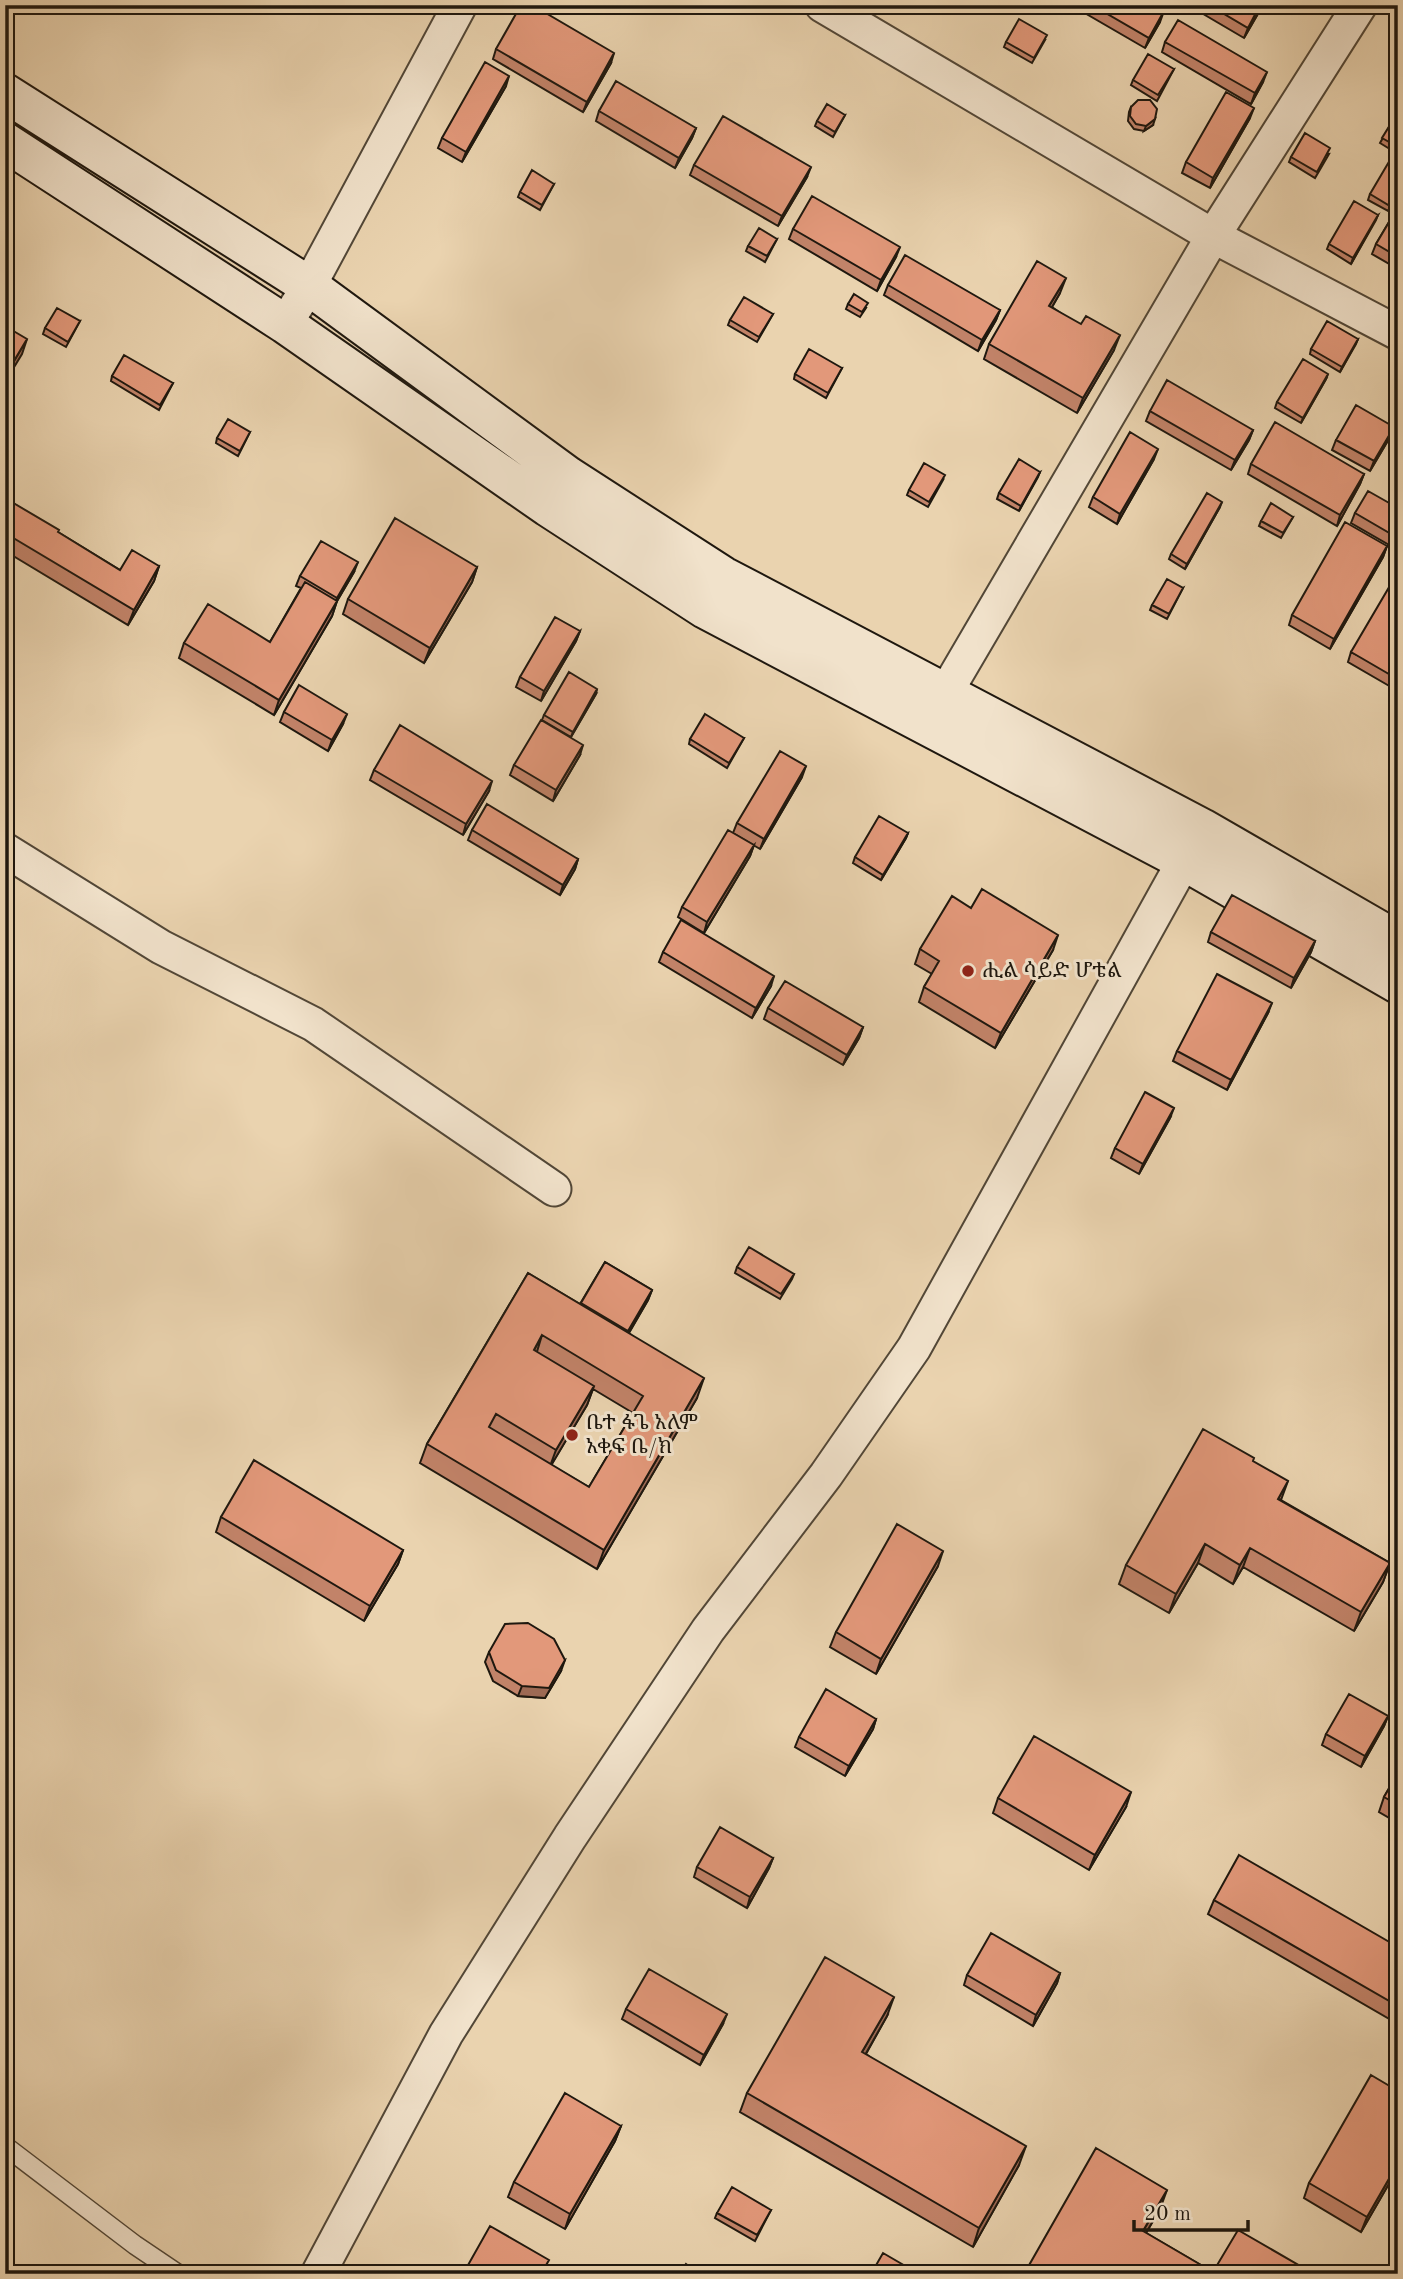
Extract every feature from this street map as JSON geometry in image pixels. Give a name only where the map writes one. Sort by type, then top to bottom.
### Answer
[{"type":"main road","points":[[5,93],[309,286],[568,476],[723,576],[1202,828],[1398,942]]},
{"type":"main road","points":[[5,142],[285,324],[548,507],[705,609],[1184,861],[1398,985]]},
{"type":"street","points":[[285,324],[309,286],[460,5]]},
{"type":"street","points":[[822,5],[1213,236],[1398,333]]},
{"type":"street","points":[[946,692],[1213,236],[1360,5]]},
{"type":"street","points":[[5,850],[161,947],[313,1024],[554,1189]]},
{"type":"street","points":[[318,2274],[446,2034],[570,1837],[708,1630],[826,1475],[914,1348],[1184,861]]},
{"type":"lane","points":[[5,2146],[135,2245],[178,2274]]},
{"type":"building","points":[[521,5],[532,5],[614,53],[587,102],[496,49]]},
{"type":"building","points":[[1092,5],[1154,5],[1164,11],[1149,38]]},
{"type":"building","points":[[1209,5],[1260,5],[1248,28]]},
{"type":"building","points":[[1019,19],[1047,35],[1034,58],[1006,42]]},
{"type":"building","points":[[1178,20],[1267,72],[1255,93],[1165,42]]},
{"type":"building","points":[[1148,54],[1174,69],[1158,95],[1133,80]]},
{"type":"building","points":[[485,62],[509,76],[466,152],[442,138]]},
{"type":"building","points":[[616,81],[696,128],[679,158],[599,111]]},
{"type":"building","points":[[1226,92],[1254,108],[1213,178],[1186,162]]},
{"type":"building","points":[[1138,100],[1150,100],[1157,109],[1155,119],[1146,126],[1136,124],[1130,116],[1131,107]]},
{"type":"building","points":[[827,104],[845,115],[835,132],[817,121]]},
{"type":"building","points":[[1398,112],[1398,147],[1382,138]]},
{"type":"building","points":[[723,116],[811,167],[782,216],[694,165]]},
{"type":"building","points":[[1305,133],[1330,148],[1317,172],[1291,157]]},
{"type":"building","points":[[1390,160],[1398,164],[1398,192],[1390,206],[1370,194]]},
{"type":"building","points":[[532,170],[554,184],[542,205],[520,192]]},
{"type":"building","points":[[812,196],[900,247],[881,280],[793,229]]},
{"type":"building","points":[[1354,201],[1378,215],[1353,258],[1329,244]]},
{"type":"building","points":[[1398,207],[1398,257],[1376,244]]},
{"type":"building","points":[[759,228],[777,239],[767,256],[748,246]]},
{"type":"building","points":[[905,255],[1000,310],[982,340],[888,285]]},
{"type":"building","points":[[1037,261],[1066,278],[1049,306],[1081,324],[1086,316],[1120,335],[1083,398],[989,344]]},
{"type":"building","points":[[854,294],[868,303],[862,312],[848,304]]},
{"type":"building","points":[[744,297],[773,314],[759,337],[730,320]]},
{"type":"building","points":[[57,308],[80,321],[68,342],[45,328]]},
{"type":"building","points":[[1327,321],[1358,339],[1342,367],[1311,349]]},
{"type":"building","points":[[5,326],[27,339],[5,376]]},
{"type":"building","points":[[809,349],[842,368],[828,393],[795,374]]},
{"type":"building","points":[[124,355],[173,383],[160,405],[112,376]]},
{"type":"building","points":[[1303,359],[1328,374],[1303,418],[1277,402]]},
{"type":"building","points":[[1167,380],[1253,430],[1235,460],[1150,411]]},
{"type":"building","points":[[1356,405],[1394,427],[1374,461],[1336,440]]},
{"type":"building","points":[[228,419],[250,432],[240,451],[217,438]]},
{"type":"building","points":[[1275,422],[1364,474],[1340,515],[1251,464]]},
{"type":"building","points":[[1130,432],[1158,449],[1120,514],[1093,497]]},
{"type":"building","points":[[1019,459],[1040,472],[1021,506],[999,493]]},
{"type":"building","points":[[924,463],[945,475],[929,502],[909,490]]},
{"type":"building","points":[[1368,491],[1398,508],[1398,538],[1355,513]]},
{"type":"building","points":[[1207,493],[1222,502],[1187,564],[1171,554]]},
{"type":"building","points":[[5,498],[120,570],[132,550],[159,566],[134,610],[5,533]]},
{"type":"building","points":[[1271,503],[1293,517],[1283,533],[1261,521]]},
{"type":"building","points":[[395,518],[477,567],[430,648],[348,599]]},
{"type":"building","points":[[1345,522],[1387,546],[1334,639],[1292,615]]},
{"type":"building","points":[[321,541],[358,562],[337,598],[300,576]]},
{"type":"building","points":[[1398,572],[1398,671],[1394,677],[1351,652]]},
{"type":"building","points":[[1167,579],[1183,588],[1169,614],[1152,605]]},
{"type":"building","points":[[305,582],[337,601],[279,700],[184,643],[208,604],[270,642]]},
{"type":"building","points":[[555,617],[580,631],[544,691],[520,677]]},
{"type":"building","points":[[569,672],[597,689],[573,732],[544,715]]},
{"type":"building","points":[[299,685],[347,714],[332,740],[284,712]]},
{"type":"building","points":[[705,714],[744,738],[729,763],[690,739]]},
{"type":"building","points":[[541,720],[583,745],[556,790],[514,765]]},
{"type":"building","points":[[400,725],[492,781],[466,824],[374,770]]},
{"type":"building","points":[[780,751],[806,766],[764,839],[737,823]]},
{"type":"building","points":[[487,804],[578,859],[563,885],[472,830]]},
{"type":"building","points":[[879,816],[908,833],[883,875],[855,857]]},
{"type":"building","points":[[728,830],[754,845],[707,922],[682,907]]},
{"type":"building","points":[[982,889],[1058,935],[1001,1033],[924,987],[939,961],[920,949],[952,896],[971,908]]},
{"type":"building","points":[[1232,895],[1315,941],[1294,978],[1211,932]]},
{"type":"building","points":[[681,920],[774,976],[756,1008],[663,952]]},
{"type":"building","points":[[1217,974],[1272,1003],[1231,1080],[1177,1051]]},
{"type":"building","points":[[785,981],[863,1027],[847,1055],[768,1008]]},
{"type":"building","points":[[1145,1092],[1174,1108],[1143,1164],[1115,1148]]},
{"type":"building","points":[[749,1247],[794,1274],[781,1294],[737,1267]]},
{"type":"building","points":[[605,1262],[652,1290],[628,1331],[581,1303]]},
{"type":"building","points":[[528,1273],[704,1378],[604,1550],[427,1444]],"holes":[[[542,1335],[643,1396],[589,1487],[489,1427],[496,1414],[556,1450],[594,1386],[534,1350]]]},
{"type":"building","points":[[1203,1429],[1288,1481],[1278,1499],[1390,1563],[1361,1612],[1250,1548],[1240,1565],[1205,1544],[1176,1594],[1126,1565]]},
{"type":"building","points":[[254,1460],[403,1550],[370,1606],[221,1517]]},
{"type":"building","points":[[897,1524],[943,1551],[881,1659],[836,1632]]},
{"type":"building","points":[[528,1623],[554,1639],[565,1660],[549,1688],[522,1686],[496,1670],[489,1652],[505,1624]]},
{"type":"building","points":[[826,1689],[876,1719],[849,1766],[799,1737]]},
{"type":"building","points":[[1349,1694],[1388,1716],[1365,1756],[1326,1734]]},
{"type":"building","points":[[1034,1736],[1131,1792],[1095,1855],[998,1798]]},
{"type":"building","points":[[1398,1773],[1398,1805],[1384,1797]]},
{"type":"building","points":[[720,1827],[773,1858],[750,1897],[697,1867]]},
{"type":"building","points":[[1239,1855],[1398,1947],[1398,2006],[1214,1900]]},
{"type":"building","points":[[991,1933],[1060,1973],[1036,2015],[967,1975]]},
{"type":"building","points":[[825,1957],[894,1997],[862,2052],[1026,2146],[979,2228],[747,2093]]},
{"type":"building","points":[[649,1969],[727,2014],[704,2055],[626,2009]]},
{"type":"building","points":[[1371,2075],[1398,2091],[1398,2163],[1367,2217],[1309,2183]]},
{"type":"building","points":[[565,2093],[621,2126],[570,2214],[514,2182]]},
{"type":"building","points":[[1096,2148],[1167,2190],[1143,2231],[1213,2272],[1238,2230],[1314,2274],[1039,2274],[1028,2267]]},
{"type":"building","points":[[732,2187],[771,2210],[757,2235],[717,2213]]},
{"type":"building","points":[[490,2226],[549,2260],[541,2274],[463,2274]]},
{"type":"building","points":[[883,2253],[919,2274],[871,2274]]},
{"type":"building","points":[[686,2264],[700,2274],[679,2274]]},
{"type":"place","name":"ሒል ሳይድ ሆቴል","points":[[968,971]]},
{"type":"place","name":"ቤተ ፋጌ አለም አቀፍ ቤ/ክ","points":[[572,1435]]}]
